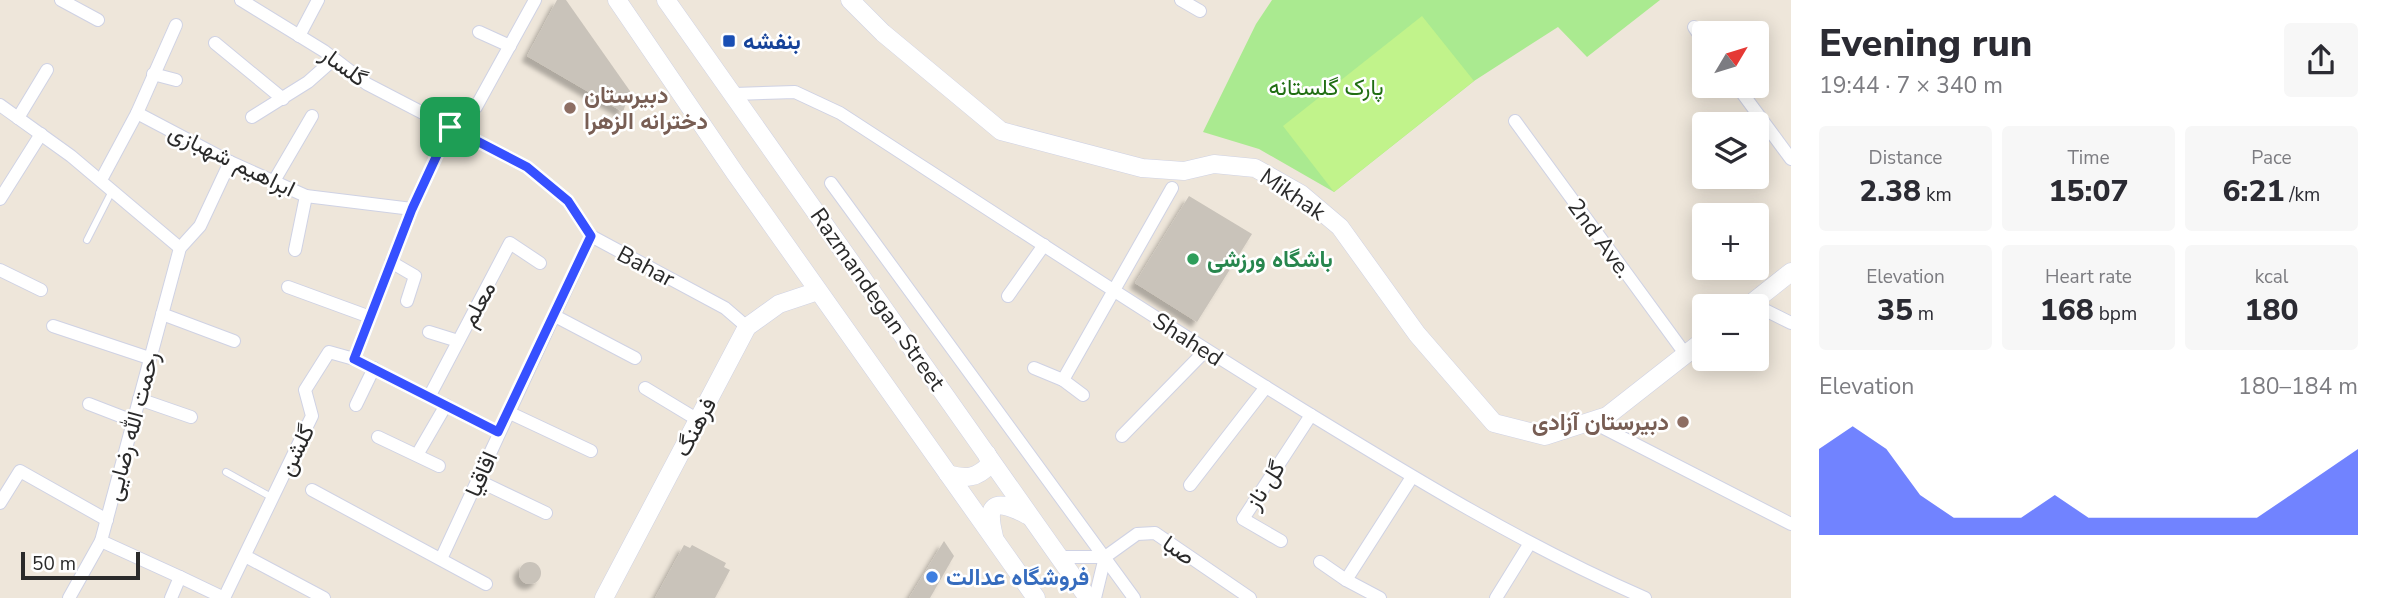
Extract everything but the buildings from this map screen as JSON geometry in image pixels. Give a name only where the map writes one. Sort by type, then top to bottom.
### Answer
[{"type":"main road","name":"Razmandegan Street","points":[[617,0],[735,173],[1035,598]]},
{"type":"main road","name":"Razmandegan Street","points":[[666,0],[1088,598]]},
{"type":"main road","name":"Mikhak","points":[[849,0],[883,33],[1001,131],[1142,168],[1184,171],[1214,164],[1255,168],[1301,194],[1340,227],[1417,334],[1494,423],[1545,436],[1592,422],[1607,416],[1692,350]]},
{"type":"main road","points":[[1764,294],[1791,272]]},
{"type":"main road","name":"فرهنگ","points":[[604,598],[747,327],[779,304],[818,291]]},
{"type":"main road","points":[[948,474],[960,478],[974,477],[989,464],[987,454]]},
{"type":"main road","points":[[994,540],[990,517],[992,510],[998,505],[1014,507],[1033,519]]},
{"type":"street","points":[[61,0],[98,20]]},
{"type":"street","name":"گلسار","points":[[241,0],[334,59],[367,84],[450,127]]},
{"type":"street","points":[[299,36],[318,0]]},
{"type":"street","points":[[498,432],[354,359],[412,209],[450,127],[476,107],[536,0]]},
{"type":"street","points":[[1181,0],[1200,11]]},
{"type":"street","points":[[101,180],[137,113],[176,25]]},
{"type":"street","points":[[479,32],[510,46]]},
{"type":"street","points":[[215,43],[283,99]]},
{"type":"street","points":[[252,117],[308,82],[334,59]]},
{"type":"street","points":[[19,118],[47,70]]},
{"type":"street","points":[[153,75],[176,80]]},
{"type":"street","name":"Shahed","points":[[734,94],[795,92],[840,113],[1206,350],[1412,477],[1530,544],[1645,598]]},
{"type":"street","points":[[1746,98],[1791,159]]},
{"type":"street","points":[[0,105],[101,180],[180,248]]},
{"type":"street","name":"ابراهیم شهبازی","points":[[137,113],[230,162],[306,196],[412,209]]},
{"type":"street","points":[[274,181],[312,116]]},
{"type":"street","name":"2nd Ave.","points":[[1515,121],[1686,355]]},
{"type":"street","name":"Bahar","points":[[450,127],[527,167],[568,201],[591,236],[726,308],[747,327]]},
{"type":"street","points":[[0,199],[41,134]]},
{"type":"street","name":"رحمت الله رضایی","points":[[69,598],[101,541],[180,248],[200,226],[230,162]]},
{"type":"street","points":[[831,183],[1133,598]]},
{"type":"street","points":[[1063,380],[1172,188]]},
{"type":"street","points":[[295,250],[306,196]]},
{"type":"street","name":"اقاقیا","points":[[441,559],[591,236]]},
{"type":"street","name":"معلم","points":[[429,397],[510,243],[540,263]]},
{"type":"street","points":[[1008,296],[1044,245]]},
{"type":"street","points":[[391,262],[415,276],[407,301]]},
{"type":"street","points":[[0,270],[41,290]]},
{"type":"street","points":[[288,287],[370,317]]},
{"type":"street","points":[[1769,313],[1791,323]]},
{"type":"street","points":[[162,314],[234,341]]},
{"type":"street","points":[[555,316],[635,358]]},
{"type":"street","points":[[53,326],[149,358]]},
{"type":"street","points":[[429,332],[458,341]]},
{"type":"street","points":[[1122,436],[1206,350]]},
{"type":"street","name":"گلشن","points":[[101,541],[224,598],[312,416],[305,390],[330,352],[354,359]]},
{"type":"street","points":[[356,405],[373,368]]},
{"type":"street","points":[[1034,368],[1063,380],[1083,395]]},
{"type":"street","points":[[1190,485],[1266,387]]},
{"type":"street","points":[[645,388],[698,420]]},
{"type":"street","points":[[139,399],[191,417]]},
{"type":"street","points":[[89,404],[133,421]]},
{"type":"street","points":[[417,455],[446,405]]},
{"type":"street","points":[[508,412],[591,451]]},
{"type":"street","name":"گل ناز","points":[[1281,541],[1243,519],[1311,415]]},
{"type":"street","points":[[1592,422],[1791,524]]},
{"type":"street","points":[[378,437],[439,466]]},
{"type":"street","points":[[0,503],[20,471],[107,520]]},
{"type":"street","points":[[1346,580],[1412,477]]},
{"type":"street","points":[[479,481],[546,513]]},
{"type":"street","points":[[312,490],[485,584]]},
{"type":"street","name":"صبا","points":[[1105,557],[1137,534],[1155,533],[1250,598]]},
{"type":"street","points":[[1496,598],[1530,544]]},
{"type":"street","points":[[244,556],[324,598]]},
{"type":"street","points":[[1060,557],[1105,557]]},
{"type":"street","points":[[1095,598],[1105,557]]},
{"type":"street","points":[[1320,562],[1380,598]]},
{"type":"street","points":[[171,598],[180,577]]},
{"type":"lane","points":[[87,240],[112,190]]},
{"type":"lane","points":[[226,472],[272,498]]},
{"type":"green space","name":"پارک گلستانه","points":[[1272,0],[1660,0],[1587,57],[1558,27],[1474,81],[1334,192],[1259,149],[1203,132],[1256,24]]},
{"type":"green space","points":[[1422,16],[1474,81],[1334,192],[1283,126]]},
{"type":"place","name":"بنفشه","points":[[729,41]]},
{"type":"place","name":"دبيرستان دخترانه الزهرا","points":[[570,108]]},
{"type":"place","name":"باشگاه ورزشی","points":[[1193,259]]},
{"type":"place","name":"دبیرستان آزادی","points":[[1683,422]]},
{"type":"place","name":"فروشگاه عدالت","points":[[932,577]]},
{"type":"route","points":[[450,127],[527,167],[568,201],[591,236],[498,432],[354,359],[412,209],[450,127]]}]
